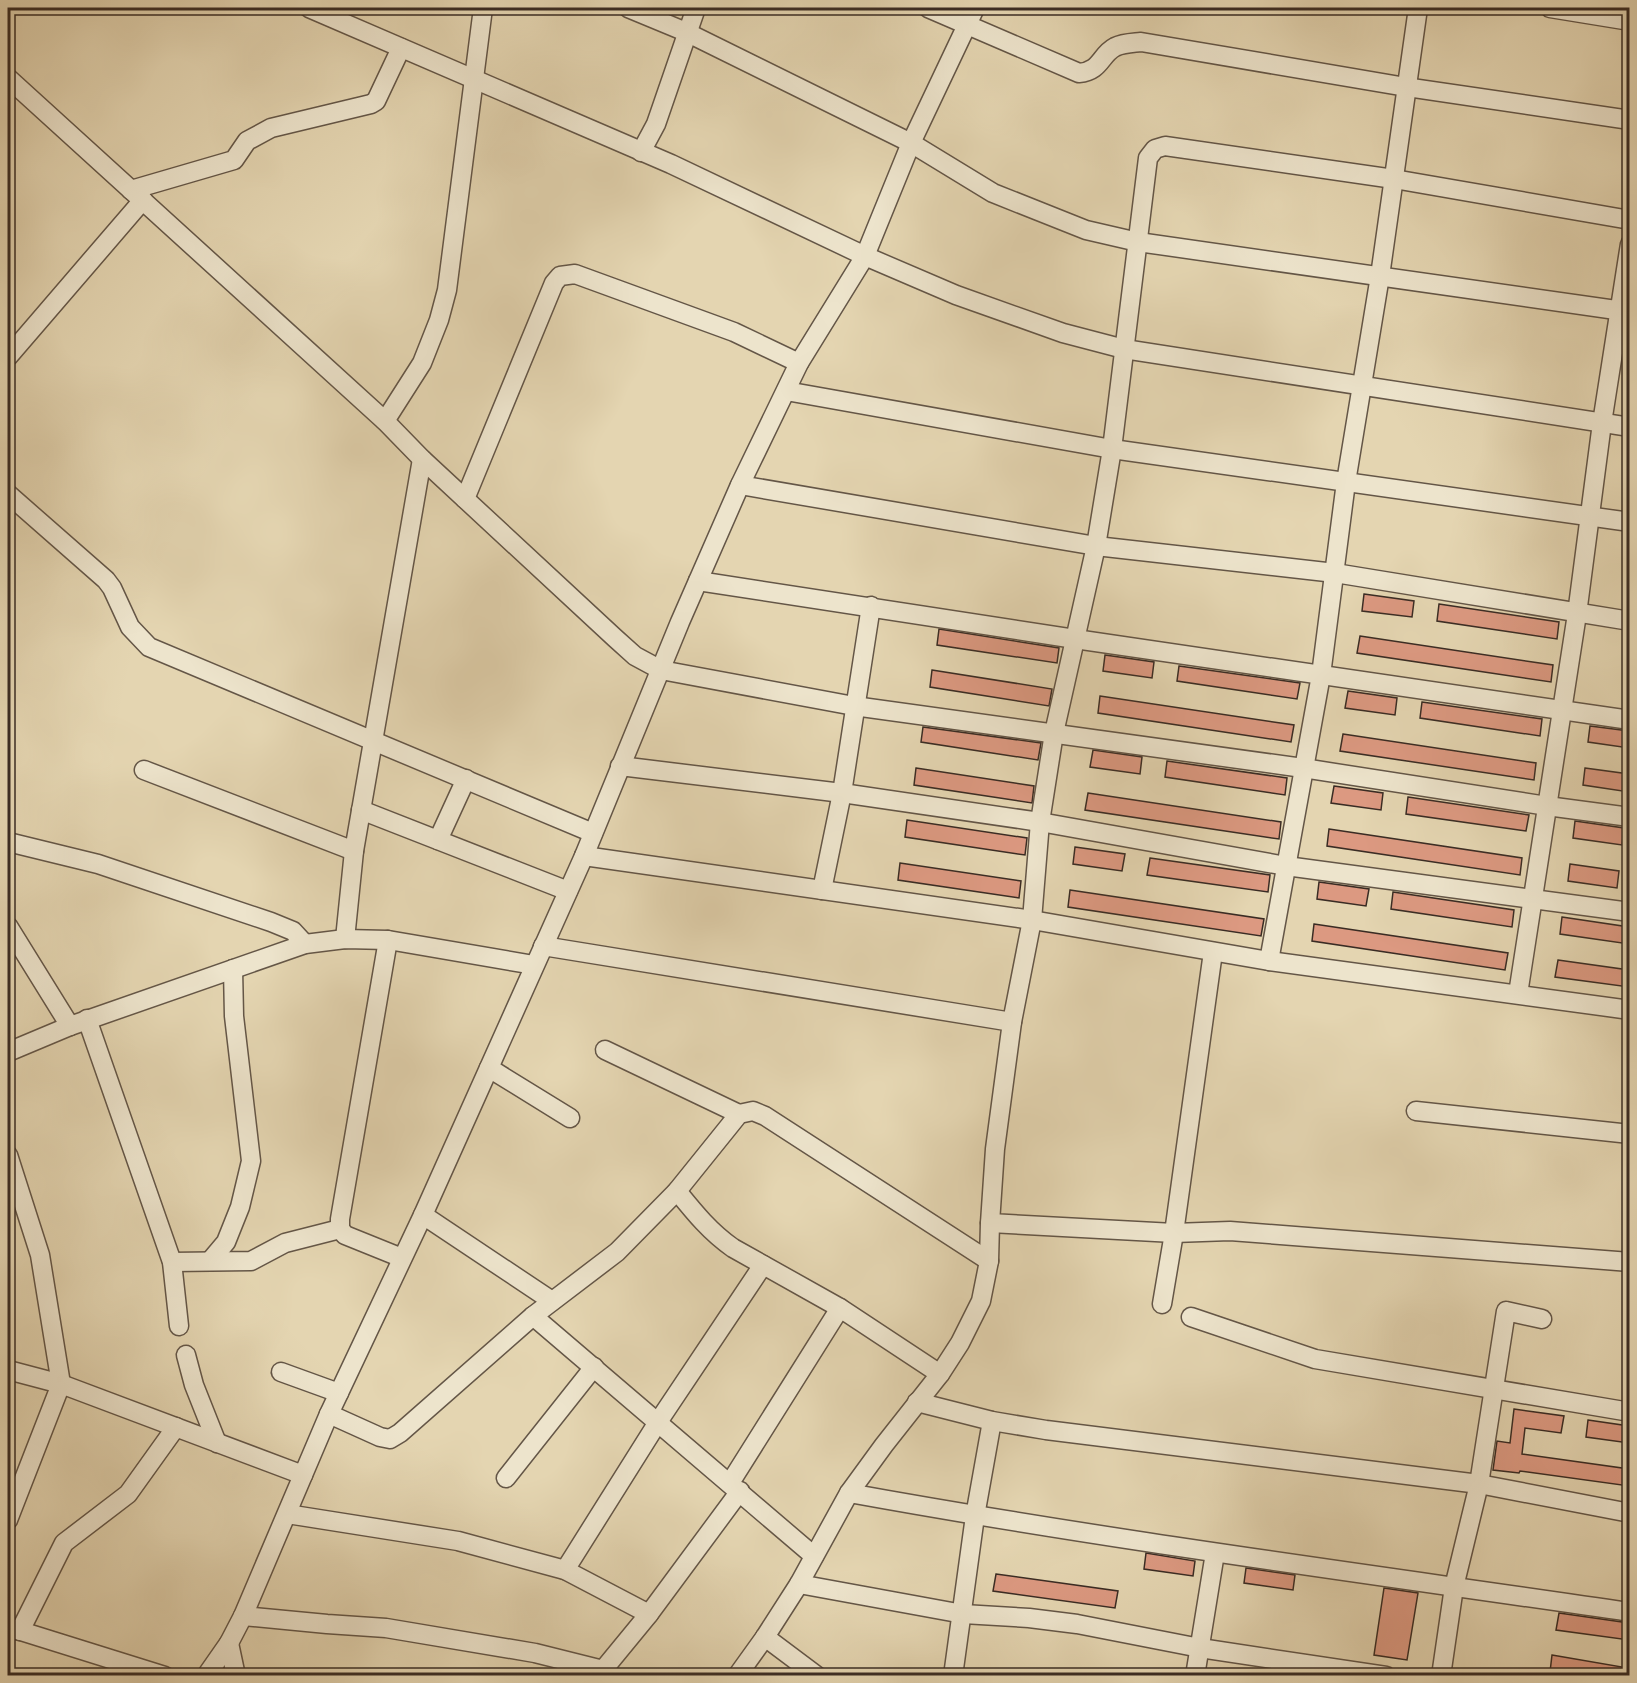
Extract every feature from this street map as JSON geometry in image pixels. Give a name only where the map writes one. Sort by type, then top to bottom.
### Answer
[{"type":"street","points":[[309,8],[671,164],[865,256],[956,295],[1063,333],[1124,349],[1629,427]]},
{"type":"street","points":[[385,421],[422,363],[447,290],[483,8]]},
{"type":"street","points":[[628,8],[686,32],[911,142],[993,193],[1086,230],[1138,242],[1625,312]]},
{"type":"street","points":[[640,152],[656,124],[696,8]]},
{"type":"street","points":[[928,8],[1079,72],[1089,72],[1114,47],[1141,42],[1406,87],[1629,120]]},
{"type":"street","points":[[206,1676],[229,1643],[243,1616],[329,1414],[489,1068],[584,856],[740,485],[799,363],[865,256],[911,142],[975,8]]},
{"type":"street","points":[[1269,961],[1321,675],[1346,482],[1380,276],[1418,8]]},
{"type":"street","points":[[1550,8],[1629,21]]},
{"type":"street","points":[[11,350],[137,195],[234,160],[247,141],[271,128],[371,104],[376,101],[401,48]]},
{"type":"street","points":[[8,78],[17,96],[137,195],[385,421],[422,459],[635,656],[661,670],[854,706],[1303,768],[1629,817]]},
{"type":"street","points":[[737,1676],[799,1584],[849,1493],[940,1374],[960,1343],[981,1301],[988,1261],[995,1149],[1012,1022],[1032,920],[1040,822],[1054,733],[1096,546],[1112,449],[1148,158],[1155,149],[1165,146],[1394,179],[1629,220]]},
{"type":"street","points":[[1518,994],[1577,614],[1602,423],[1625,312],[1629,244]]},
{"type":"street","points":[[465,499],[554,283],[560,276],[575,274],[702,320],[734,332],[799,363]]},
{"type":"street","points":[[786,391],[1112,449],[1629,522]]},
{"type":"street","points":[[345,939],[354,851],[374,741],[387,650],[422,459]]},
{"type":"street","points":[[740,485],[1096,546],[1335,573],[1629,621]]},
{"type":"street","points":[[8,494],[106,580],[130,627],[149,647],[593,833]]},
{"type":"street","points":[[698,581],[1629,720]]},
{"type":"street","points":[[822,890],[842,793],[871,606]]},
{"type":"street","points":[[620,766],[842,793],[1040,822],[1286,866],[1629,912]]},
{"type":"street","points":[[144,770],[354,851]]},
{"type":"street","points":[[438,840],[466,779]]},
{"type":"street","points":[[362,810],[568,891]]},
{"type":"street","points":[[8,842],[98,864],[271,922],[293,931],[305,944]]},
{"type":"street","points":[[584,856],[1032,920],[1269,961],[1629,1010]]},
{"type":"street","points":[[8,926],[70,1026]]},
{"type":"street","points":[[8,1052],[87,1019],[305,944],[345,939],[388,940],[534,965]]},
{"type":"street","points":[[388,940],[360,1091],[340,1229],[345,1235],[402,1258]]},
{"type":"street","points":[[543,946],[1012,1022]]},
{"type":"street","points":[[1162,1304],[1214,952]]},
{"type":"street","points":[[210,1261],[226,1242],[240,1207],[251,1161],[234,1016],[233,969]]},
{"type":"street","points":[[87,1019],[172,1262],[178,1326]]},
{"type":"street","points":[[605,1050],[739,1114],[753,1111],[765,1116],[988,1261]]},
{"type":"street","points":[[489,1068],[570,1118]]},
{"type":"street","points":[[1416,1111],[1629,1134]]},
{"type":"street","points":[[329,1414],[380,1437],[390,1438],[400,1433],[533,1316],[617,1252],[677,1191],[739,1114]]},
{"type":"street","points":[[8,1155],[40,1256],[61,1384],[8,1520]]},
{"type":"street","points":[[677,1191],[717,1237],[840,1308],[940,1374]]},
{"type":"street","points":[[423,1215],[552,1301]]},
{"type":"street","points":[[990,1223],[1174,1233],[1230,1231],[1629,1262]]},
{"type":"street","points":[[172,1262],[251,1261],[285,1243],[340,1229]]},
{"type":"street","points":[[565,1570],[658,1422],[763,1265]]},
{"type":"street","points":[[243,1616],[387,1628],[535,1653],[603,1670],[649,1614],[735,1487],[840,1308]]},
{"type":"street","points":[[1442,1676],[1454,1587],[1479,1484],[1506,1311],[1542,1319]]},
{"type":"street","points":[[533,1316],[814,1556]]},
{"type":"street","points":[[1191,1317],[1315,1359],[1629,1412]]},
{"type":"street","points":[[186,1355],[194,1385],[217,1443]]},
{"type":"street","points":[[506,1478],[594,1368]]},
{"type":"street","points":[[8,1370],[61,1384],[303,1475]]},
{"type":"street","points":[[281,1372],[339,1393]]},
{"type":"street","points":[[917,1402],[992,1421],[1046,1430],[1479,1484],[1629,1513]]},
{"type":"street","points":[[953,1676],[975,1516],[992,1421]]},
{"type":"street","points":[[165,1676],[14,1629],[64,1543],[128,1494],[176,1427]]},
{"type":"street","points":[[849,1493],[975,1516],[1215,1553],[1629,1612]]},
{"type":"street","points":[[287,1514],[458,1541],[565,1570],[649,1614]]},
{"type":"street","points":[[1195,1676],[1215,1553]]},
{"type":"street","points":[[799,1584],[963,1614],[1077,1624],[1200,1648],[1386,1676]]},
{"type":"street","points":[[765,1637],[817,1676]]},
{"type":"street","points":[[229,1643],[236,1676]]},
{"type":"building","points":[[1364,594],[1414,601],[1412,617],[1362,611]]},
{"type":"building","points":[[1439,604],[1559,622],[1557,639],[1437,621]]},
{"type":"building","points":[[939,629],[1059,648],[1057,663],[937,645]]},
{"type":"building","points":[[1360,636],[1553,665],[1551,682],[1357,653]]},
{"type":"building","points":[[1105,655],[1154,662],[1152,678],[1103,671]]},
{"type":"building","points":[[1179,666],[1300,683],[1297,699],[1177,681]]},
{"type":"building","points":[[932,670],[1052,689],[1049,706],[930,687]]},
{"type":"building","points":[[1348,691],[1397,698],[1395,715],[1345,708]]},
{"type":"building","points":[[1100,696],[1294,725],[1291,742],[1098,713]]},
{"type":"building","points":[[1422,702],[1542,719],[1540,736],[1420,718]]},
{"type":"building","points":[[1590,726],[1629,731],[1629,748],[1588,742]]},
{"type":"building","points":[[923,727],[1041,743],[1038,760],[921,742]]},
{"type":"building","points":[[1343,734],[1536,763],[1534,780],[1340,751]]},
{"type":"building","points":[[1093,750],[1142,757],[1140,774],[1090,767]]},
{"type":"building","points":[[1167,761],[1287,778],[1285,795],[1165,777]]},
{"type":"building","points":[[916,768],[1034,786],[1032,803],[914,785]]},
{"type":"building","points":[[1585,768],[1629,774],[1629,792],[1583,785]]},
{"type":"building","points":[[1334,786],[1383,793],[1381,810],[1331,803]]},
{"type":"building","points":[[1088,793],[1281,822],[1279,839],[1085,810]]},
{"type":"building","points":[[1408,797],[1529,815],[1526,831],[1406,814]]},
{"type":"building","points":[[907,820],[1027,838],[1025,855],[905,837]]},
{"type":"building","points":[[1575,821],[1624,828],[1622,845],[1573,838]]},
{"type":"building","points":[[1329,829],[1522,858],[1520,875],[1327,846]]},
{"type":"building","points":[[1075,847],[1125,854],[1122,871],[1073,864]]},
{"type":"building","points":[[1150,858],[1270,875],[1268,892],[1147,875]]},
{"type":"building","points":[[900,863],[1021,881],[1019,898],[898,880]]},
{"type":"building","points":[[1570,864],[1619,871],[1617,888],[1568,881]]},
{"type":"building","points":[[1319,882],[1369,889],[1366,906],[1317,899]]},
{"type":"building","points":[[1070,890],[1264,919],[1261,936],[1068,907]]},
{"type":"building","points":[[1393,892],[1514,910],[1512,927],[1391,909]]},
{"type":"building","points":[[1562,917],[1629,927],[1629,944],[1560,934]]},
{"type":"building","points":[[1314,924],[1508,953],[1505,970],[1312,941]]},
{"type":"building","points":[[1558,960],[1629,970],[1629,987],[1555,977]]},
{"type":"building","points":[[1514,1409],[1564,1416],[1561,1433],[1525,1428],[1522,1454],[1629,1469],[1629,1486],[1520,1471],[1519,1473],[1493,1470],[1497,1441],[1510,1443]]},
{"type":"building","points":[[1588,1420],[1629,1426],[1629,1443],[1586,1437]]},
{"type":"building","points":[[1146,1553],[1195,1561],[1193,1576],[1144,1569]]},
{"type":"building","points":[[1246,1568],[1295,1575],[1293,1590],[1244,1583]]},
{"type":"building","points":[[996,1574],[1118,1591],[1115,1608],[993,1591]]},
{"type":"building","points":[[1384,1588],[1418,1593],[1407,1660],[1374,1655]]},
{"type":"building","points":[[1559,1613],[1629,1623],[1629,1640],[1556,1630]]},
{"type":"building","points":[[1552,1655],[1628,1668],[1627,1676],[1573,1676],[1550,1672]]}]
